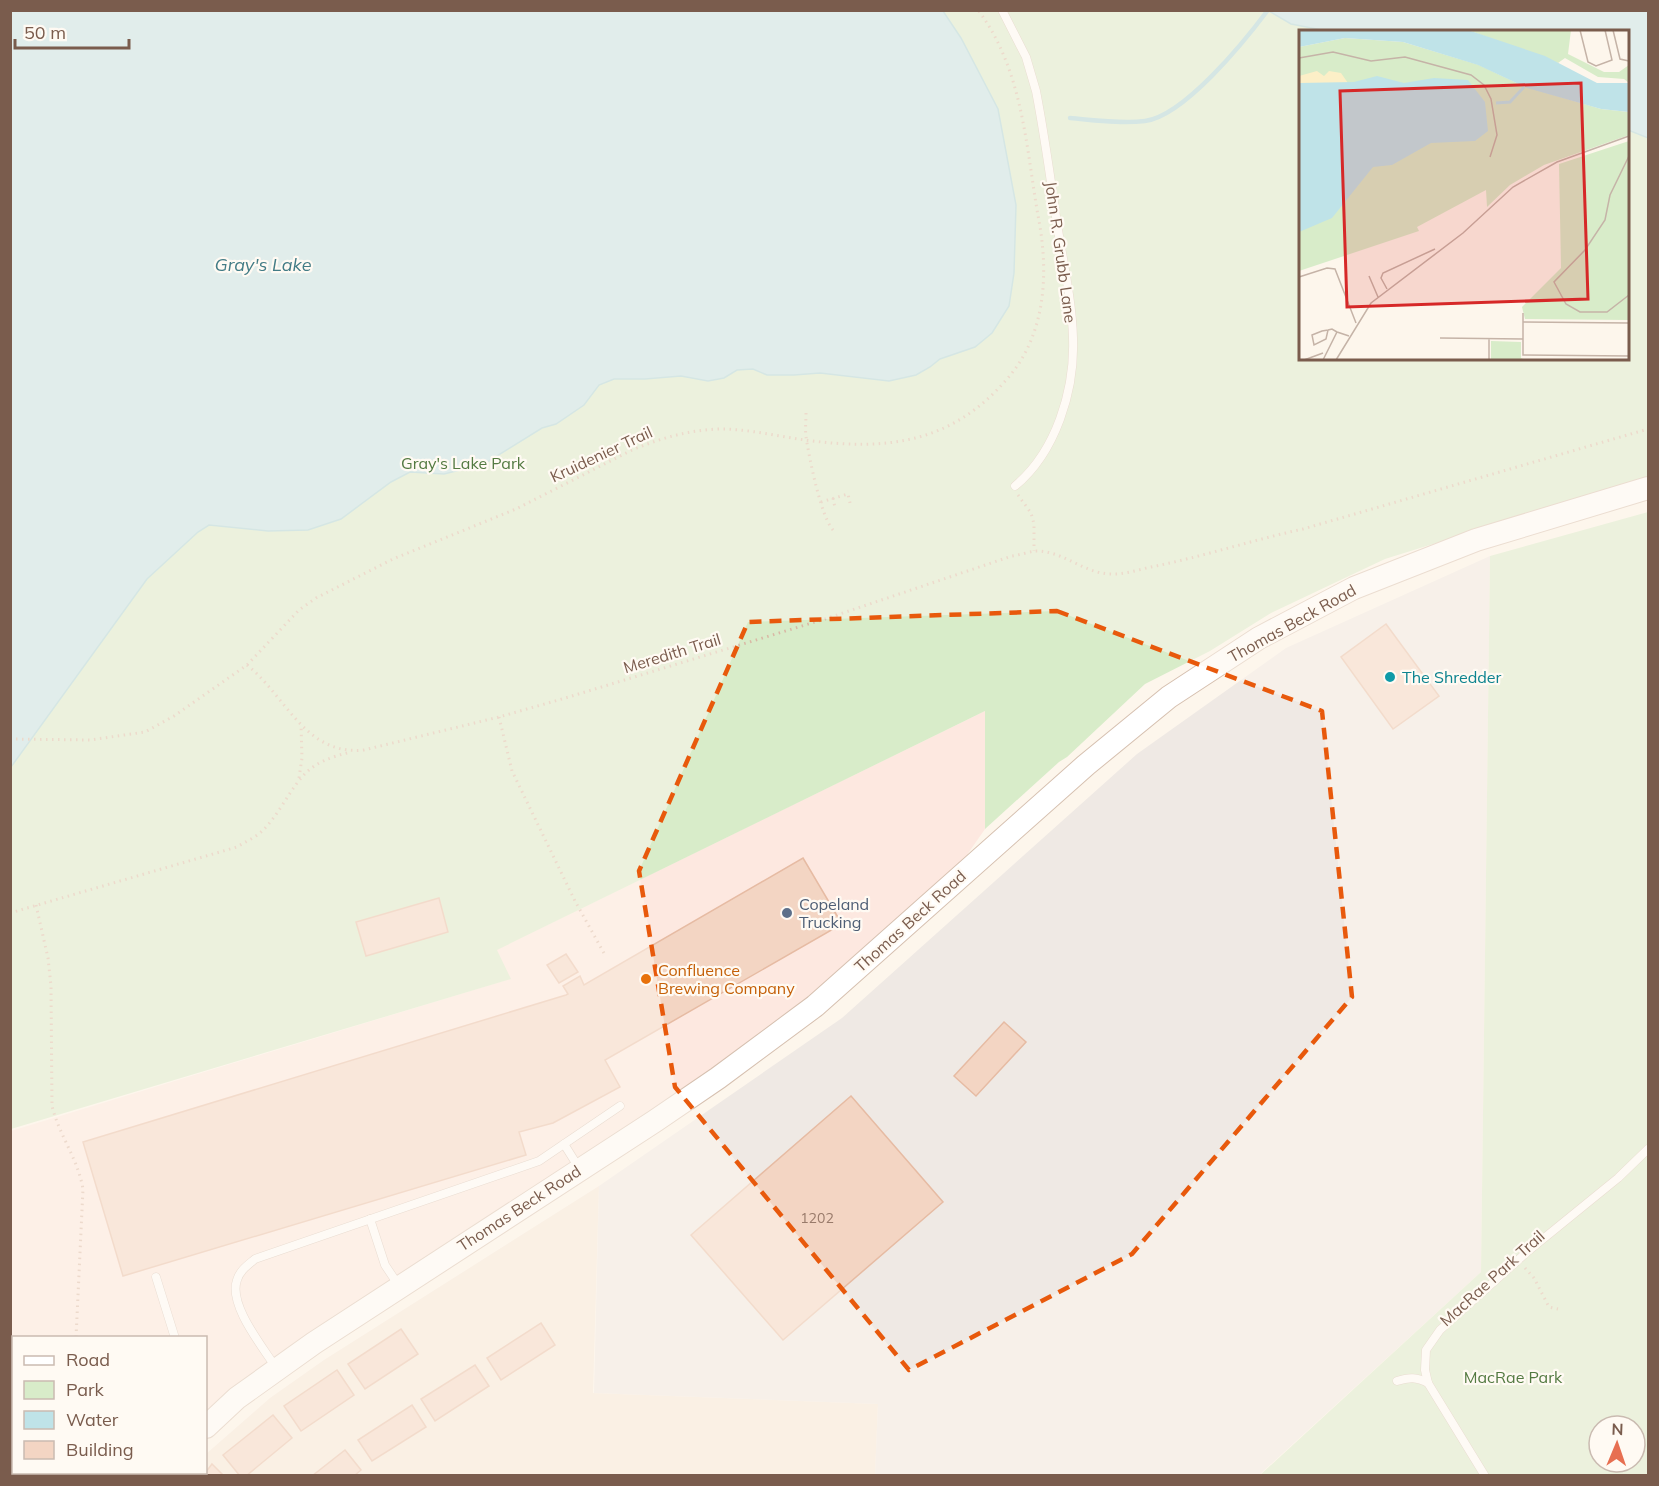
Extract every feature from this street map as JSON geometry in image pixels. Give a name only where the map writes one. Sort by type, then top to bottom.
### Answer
[{"type":"main road","name":"Thomas Beck Road","points":[[207,1421],[277,1369],[399,1287],[718,1078],[815,1006],[1086,765],[1169,697],[1258,638],[1354,588],[1476,540],[1648,488]]},
{"type":"lane","name":"John R. Grubb Lane","points":[[1002,10],[1026,57],[1036,91],[1069,298],[1073,339],[1070,378],[1062,415],[1037,463],[1015,486]]},
{"type":"lane","points":[[277,1369],[243,1316],[236,1296],[236,1282],[242,1269],[255,1258],[539,1161],[620,1106]]},
{"type":"lane","points":[[564,1144],[580,1169]]},
{"type":"lane","points":[[1485,1476],[1428,1383],[1425,1370],[1426,1350],[1440,1330],[1527,1252],[1618,1178],[1648,1149]]},
{"type":"lane","points":[[370,1219],[385,1265],[399,1287]]},
{"type":"lane","points":[[156,1277],[174,1336]]},
{"type":"lane","points":[[1397,1381],[1408,1378],[1421,1379],[1428,1383]]},
{"type":"path","name":"Kruidenier Trail","points":[[10,739],[90,740],[145,732],[174,717],[247,666],[299,610],[316,598],[393,559],[516,509],[632,450],[682,433],[720,429],[869,445],[904,441],[953,425],[994,395],[1014,372],[1029,346],[1043,296],[1045,269],[1041,230],[1014,83],[998,45],[978,10]]},
{"type":"path","points":[[806,413],[807,440],[821,502],[826,520],[834,531]]},
{"type":"path","name":"Meredith Trail","points":[[247,666],[259,675],[301,725],[325,744],[352,752],[385,746],[499,717],[793,629],[1012,556],[1034,551],[1050,553],[1101,573],[1129,572],[1210,554],[1303,529],[1648,429]]},
{"type":"path","points":[[1015,486],[1019,497],[1031,513],[1034,524],[1034,551]]},
{"type":"path","points":[[821,502],[848,494],[850,503]]},
{"type":"path","points":[[832,498],[835,508]]},
{"type":"path","points":[[499,717],[513,771],[575,902],[605,955],[603,957]]},
{"type":"path","points":[[298,780],[302,758],[301,725]]},
{"type":"path","points":[[10,913],[237,847],[261,833],[273,819],[298,780],[313,766],[333,756],[352,752]]},
{"type":"path","points":[[36,905],[48,958],[51,986],[52,1106],[55,1118],[81,1173],[83,1189],[76,1336]]},
{"type":"path","name":"MacRae Park Trail","points":[[1529,1260],[1524,1267],[1534,1278],[1549,1306],[1558,1309]]},
{"type":"highlighted area","points":[[1057,611],[1322,711],[1352,997],[1132,1254],[909,1370],[675,1087],[639,871],[748,622]]},
{"type":"shaded area","points":[[1490,556],[1481,1272],[1259,1475],[875,1475],[878,1404],[594,1393],[599,1186],[842,1018],[1137,754],[1286,648]]},
{"type":"shaded area","points":[[985,711],[985,829],[937,898],[815,1006],[207,1426],[207,1336],[12,1336],[12,1474],[155,1474],[154,1476],[11,1476],[11,1131],[510,979],[496,950]]},
{"type":"shaded area","points":[[599,1186],[593,1393],[878,1404],[875,1475],[182,1476],[207,1474],[207,1453],[270,1398],[324,1360]]},
{"type":"green space","name":"Gray's Lake Park","points":[[11,11],[1272,11],[1340,30],[1299,30],[1299,360],[1629,360],[1629,124],[1648,131],[1648,477],[1385,559],[1271,613],[1210,651],[1145,684],[985,829],[985,711],[497,950],[511,979],[11,1129]]},
{"type":"green space","name":"MacRae Park","points":[[1648,512],[1648,1475],[1259,1476],[1481,1272],[1490,556]]},
{"type":"water","name":"Gray's Lake","points":[[11,10],[943,11],[961,38],[998,109],[1016,205],[1014,273],[1009,306],[992,333],[975,347],[940,359],[916,375],[889,381],[820,373],[767,375],[753,369],[737,370],[724,378],[708,381],[681,376],[614,379],[599,385],[584,405],[556,424],[542,428],[484,464],[444,474],[410,472],[391,482],[341,519],[308,530],[268,531],[209,525],[198,532],[147,579],[11,767]]},
{"type":"water","points":[[1269,11],[1648,11],[1648,138],[1629,130],[1629,30],[1322,30],[1291,24]]},
{"type":"building","name":"The Shredder","points":[[1386,624],[1439,696],[1393,729],[1341,657]]},
{"type":"building","points":[[803,858],[842,924],[605,1060],[620,1087],[553,1123],[519,1132],[526,1155],[123,1276],[83,1142],[566,995],[568,994],[563,986],[580,976],[584,985]]},
{"type":"building","points":[[439,898],[448,932],[366,956],[356,922]]},
{"type":"building","points":[[566,954],[578,972],[559,983],[547,965]]},
{"type":"building","points":[[1004,1022],[1026,1042],[976,1096],[954,1076]]},
{"type":"building","points":[[851,1096],[943,1202],[783,1340],[691,1235]]},
{"type":"building","points":[[541,1323],[555,1345],[501,1380],[487,1358]]},
{"type":"building","points":[[401,1329],[418,1354],[365,1389],[348,1364]]},
{"type":"building","points":[[475,1365],[489,1386],[435,1421],[421,1399]]},
{"type":"building","points":[[337,1370],[354,1395],[301,1431],[284,1406]]},
{"type":"building","points":[[412,1405],[426,1427],[372,1461],[358,1440]]},
{"type":"building","points":[[273,1415],[292,1438],[246,1476],[240,1476],[223,1455]]},
{"type":"building","points":[[345,1450],[361,1470],[354,1476],[312,1476]]},
{"type":"building","points":[[212,1464],[224,1476],[200,1476],[207,1474]]},
{"type":"waterway","points":[[1070,118],[1127,122],[1145,121],[1160,116],[1177,106],[1212,76],[1268,10]]},
{"type":"place","name":"The Shredder","points":[[1390,677]]},
{"type":"place","name":"Copeland Trucking","points":[[787,913]]},
{"type":"place","name":"Confluence Brewing Company","points":[[646,979]]}]
